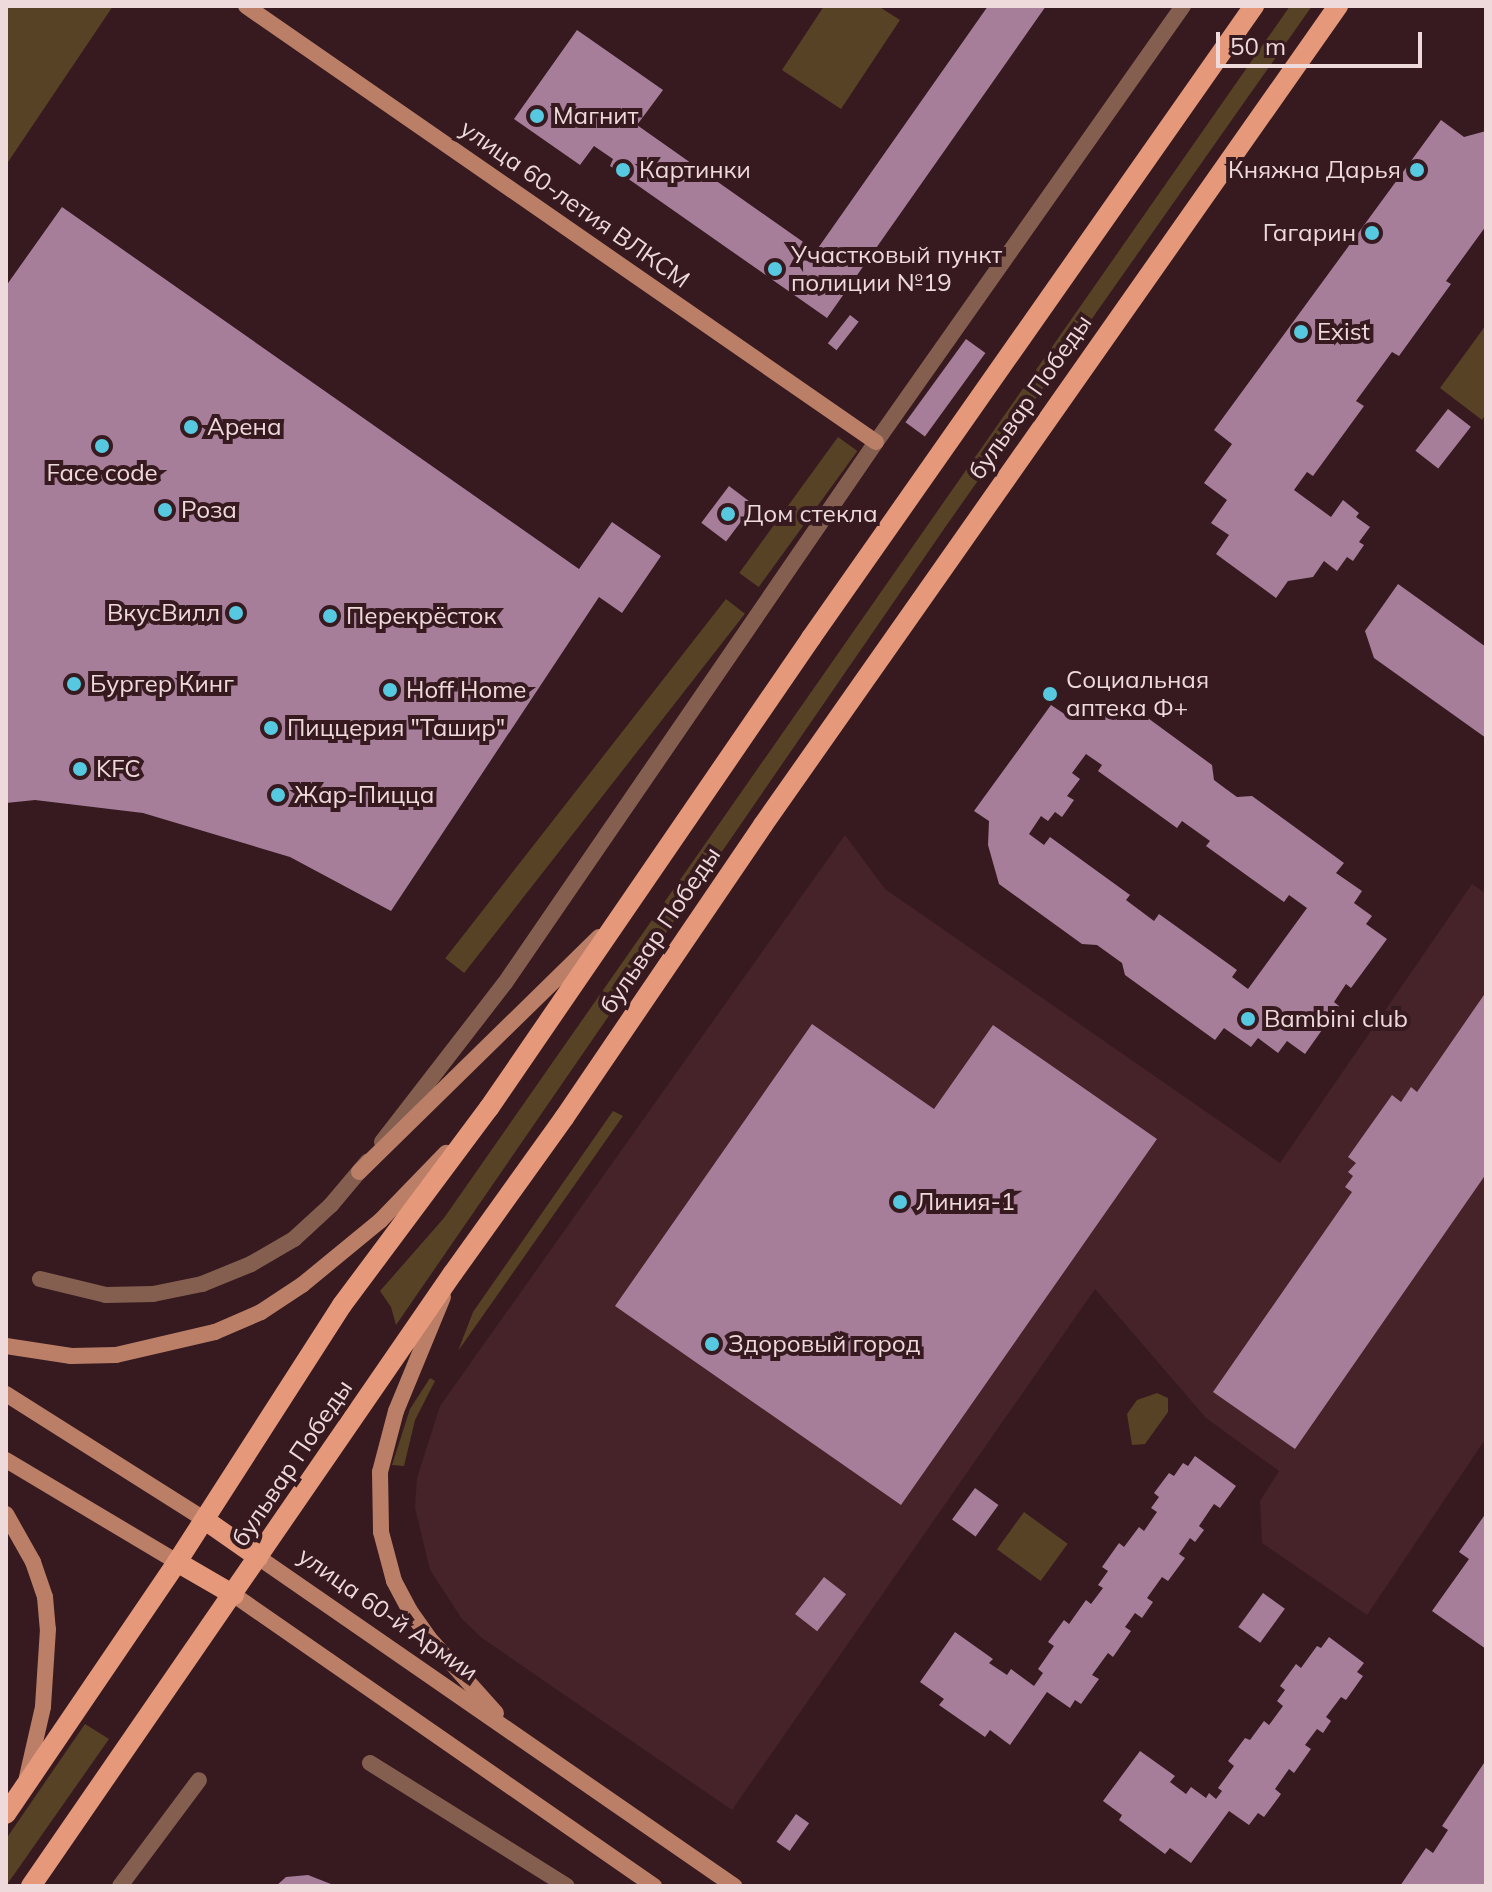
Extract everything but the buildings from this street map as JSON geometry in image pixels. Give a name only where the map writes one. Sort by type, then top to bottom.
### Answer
[{"type":"main road","name":"бульвар Победы","points":[[12,1803],[205,1520],[342,1305],[489,1108],[1254,6]]},
{"type":"main road","name":"бульвар Победы","points":[[31,1886],[1077,373],[1338,6]]},
{"type":"main road","name":"улица 60-й Армии","points":[[205,1520],[258,1557]]},
{"type":"main road","points":[[177,1562],[234,1595]]},
{"type":"street","name":"улица 60-летия ВЛКСМ","points":[[246,6],[876,442]]},
{"type":"street","points":[[359,1172],[505,983],[876,442],[1183,6]]},
{"type":"street","points":[[40,1279],[106,1295],[153,1294],[202,1284],[251,1264],[294,1239],[621,916]]},
{"type":"street","points":[[6,1346],[71,1356],[116,1355],[215,1332],[261,1312],[302,1285],[380,1221],[489,1108]]},
{"type":"street","points":[[453,1273],[396,1411],[380,1472],[381,1532],[394,1581],[410,1611],[428,1637],[513,1733]]},
{"type":"street","name":"улица 60-й Армии","points":[[6,1394],[205,1520]]},
{"type":"street","points":[[6,1460],[177,1562]]},
{"type":"street","points":[[6,1514],[33,1562],[45,1597],[48,1629],[43,1707],[12,1803]]},
{"type":"street","name":"улица 60-й Армии","points":[[258,1557],[734,1886]]},
{"type":"street","points":[[234,1595],[654,1886]]},
{"type":"street","points":[[370,1763],[567,1886]]},
{"type":"street","points":[[120,1886],[199,1780]]},
{"type":"shaded area","points":[[6,6],[113,6],[6,165]]},
{"type":"shaded area","points":[[824,6],[878,6],[900,20],[841,109],[782,70]]},
{"type":"shaded area","points":[[1290,6],[1312,6],[946,526],[396,1325],[391,1307],[380,1291],[444,1218]]},
{"type":"shaded area","points":[[1486,325],[1486,414],[1482,420],[1440,388]]},
{"type":"shaded area","points":[[838,437],[857,451],[759,587],[739,573]]},
{"type":"shaded area","points":[[726,599],[745,614],[464,973],[445,958]]},
{"type":"shaded area","points":[[845,835],[885,889],[1280,1163],[1472,884],[1486,894],[1486,1438],[1367,1615],[1262,1543],[1260,1501],[1279,1471],[1206,1418],[1095,1289],[732,1810],[482,1638],[462,1619],[430,1570],[415,1508],[417,1478],[440,1406]]},
{"type":"shaded area","points":[[613,1111],[623,1116],[458,1351],[473,1312]]},
{"type":"shaded area","points":[[430,1378],[435,1381],[415,1420],[404,1466],[392,1465],[410,1409]]},
{"type":"shaded area","points":[[1157,1393],[1168,1398],[1168,1412],[1145,1444],[1132,1445],[1127,1414],[1137,1400]]},
{"type":"shaded area","points":[[1024,1512],[1068,1544],[1041,1581],[997,1549]]},
{"type":"shaded area","points":[[85,1724],[109,1739],[6,1886],[6,1839]]},
{"type":"place","name":"Магнит","points":[[537,116]]},
{"type":"place","name":"Картинки","points":[[623,170]]},
{"type":"place","name":"Княжна Дарья","points":[[1417,170]]},
{"type":"place","name":"Гагарин","points":[[1372,233]]},
{"type":"place","name":"Участковый пункт полиции №19","points":[[775,269]]},
{"type":"place","name":"Exist","points":[[1301,332]]},
{"type":"place","name":"Арена","points":[[191,427]]},
{"type":"place","name":"Face code","points":[[102,446]]},
{"type":"place","name":"Роза","points":[[165,510]]},
{"type":"place","name":"Дом стекла","points":[[728,514]]},
{"type":"place","name":"ВкусВилл","points":[[236,613]]},
{"type":"place","name":"Перекрёсток","points":[[330,616]]},
{"type":"place","name":"Бургер Кинг","points":[[74,684]]},
{"type":"place","name":"Hoff Home","points":[[390,690]]},
{"type":"place","name":"Социальная аптека Ф+","points":[[1050,694]]},
{"type":"place","name":"Пиццерия \"Ташир\"","points":[[271,728]]},
{"type":"place","name":"KFC","points":[[80,769]]},
{"type":"place","name":"Жар-Пицца","points":[[278,795]]},
{"type":"place","name":"Bambini club","points":[[1248,1019]]},
{"type":"place","name":"Линия-1","points":[[900,1202]]},
{"type":"place","name":"Здоровый город","points":[[712,1344]]}]
